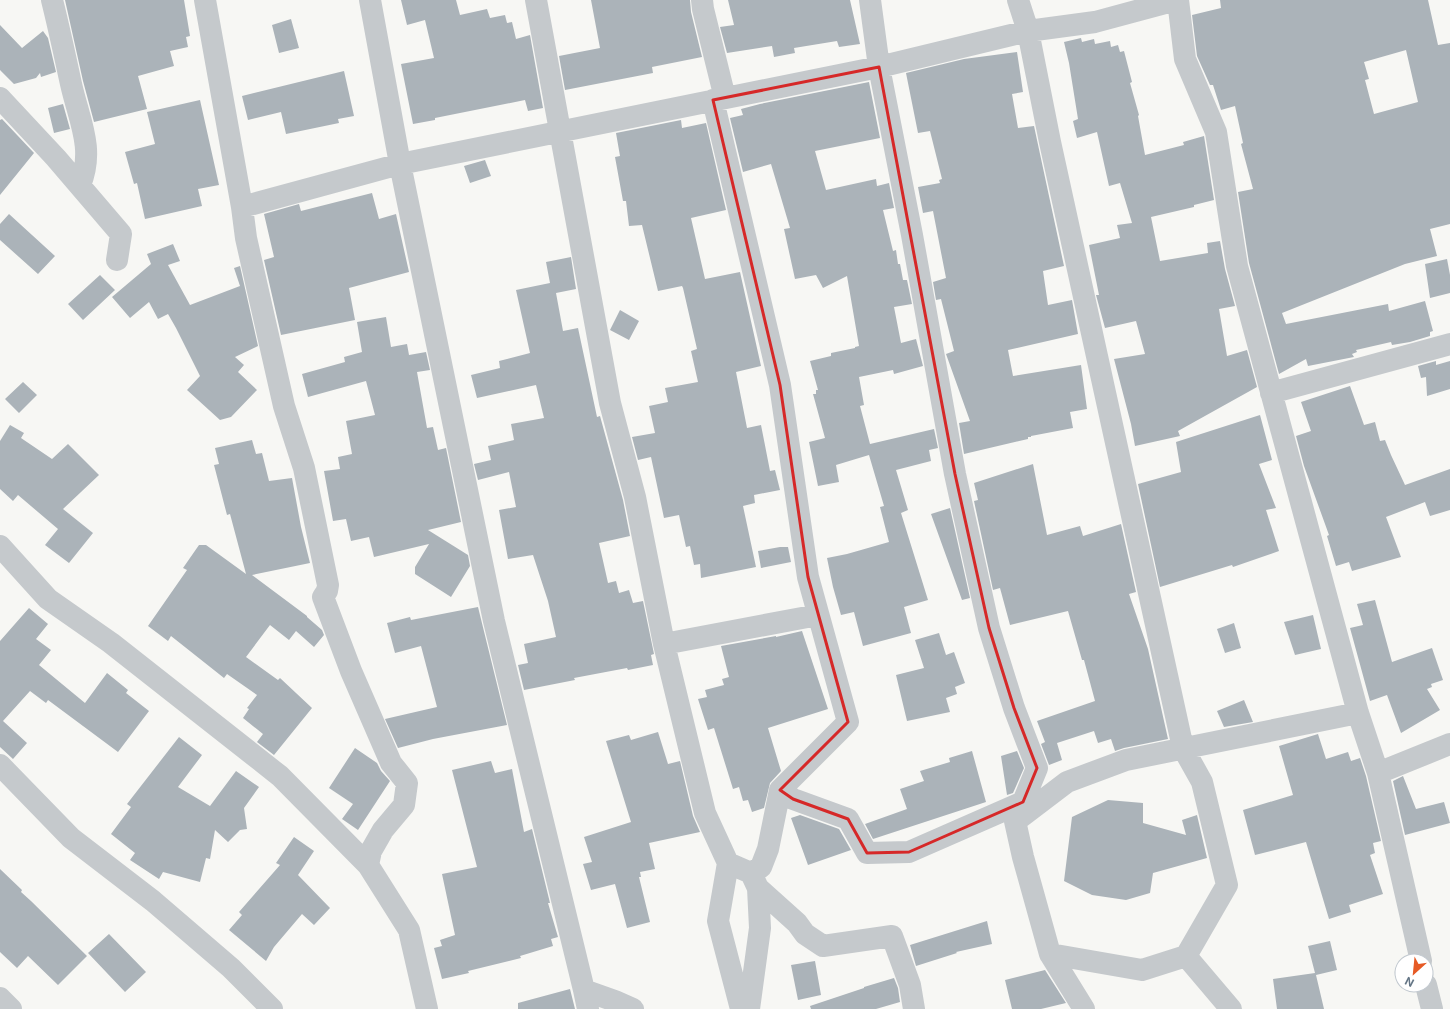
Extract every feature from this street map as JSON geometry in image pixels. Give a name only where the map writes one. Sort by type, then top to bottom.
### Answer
[{"type":"street","points":[[52,0],[86,139],[87,160],[80,185]]},
{"type":"street","points":[[205,0],[242,207],[246,238],[284,406],[304,468],[314,521],[320,541],[328,584],[327,591],[323,597],[351,671],[391,763],[408,783],[404,805],[383,830],[371,851],[368,865]]},
{"type":"street","points":[[370,0],[400,164],[494,622],[586,1000],[615,1001],[633,1009]]},
{"type":"street","points":[[536,0],[610,403],[635,497],[664,644],[705,813],[728,863],[755,881],[797,923],[805,934],[823,946],[892,936],[910,985],[914,1009]]},
{"type":"street","points":[[702,0],[719,99],[780,385],[808,577],[848,722],[780,790],[768,849],[755,881],[760,928],[749,1009]]},
{"type":"street","points":[[870,0],[878,67],[912,235],[955,474],[989,628],[1014,708],[1037,768],[1019,812],[1022,857],[1050,954],[1084,1009]]},
{"type":"street","points":[[1018,0],[1028,30],[1052,150],[1183,748],[1202,782],[1227,885],[1186,956],[1142,970],[1050,954]]},
{"type":"street","points":[[242,207],[400,164],[878,67],[1028,30],[1095,22],[1178,0],[1185,59],[1216,132],[1237,266],[1358,713],[1378,773],[1419,953]]},
{"type":"street","points":[[0,98],[56,158],[121,234],[117,260]]},
{"type":"street","points":[[1271,394],[1450,344]]},
{"type":"street","points":[[0,546],[48,599],[111,643],[280,776],[368,865],[409,930],[427,1009]]},
{"type":"street","points":[[664,644],[818,615]]},
{"type":"street","points":[[780,790],[793,799],[848,819],[866,853],[909,852],[1019,812],[1067,782],[1126,760],[1358,713]]},
{"type":"street","points":[[1378,773],[1450,744]]},
{"type":"street","points":[[0,765],[71,838],[153,901],[232,968],[272,1009]]},
{"type":"street","points":[[728,863],[718,921],[741,1009]]},
{"type":"street","points":[[1186,956],[1231,1009]]},
{"type":"street","points":[[1428,993],[1432,1009]]},
{"type":"street","points":[[0,998],[11,1009]]},
{"type":"highlighted area","points":[[879,67],[955,474],[989,628],[1014,708],[1037,768],[1023,802],[909,852],[867,853],[848,819],[793,799],[780,790],[848,722],[808,577],[780,385],[713,100]]},
{"type":"building","points":[[65,0],[184,0],[190,36],[186,37],[188,47],[170,51],[174,66],[138,76],[147,109],[94,122],[83,81]]},
{"type":"building","points":[[401,0],[456,0],[460,15],[487,9],[490,18],[505,15],[507,23],[512,22],[516,39],[530,35],[543,108],[528,111],[525,100],[435,118],[435,120],[413,124],[401,64],[434,58],[425,20],[407,25]]},
{"type":"building","points":[[591,0],[690,0],[691,12],[702,57],[652,67],[653,73],[565,90],[559,56],[600,48]]},
{"type":"building","points":[[728,0],[850,0],[860,44],[839,47],[837,41],[794,48],[795,53],[774,57],[772,46],[727,53],[720,27],[734,25]]},
{"type":"building","points":[[1220,0],[1428,0],[1438,45],[1450,43],[1450,224],[1430,229],[1437,256],[1405,264],[1282,313],[1286,324],[1388,304],[1389,311],[1425,301],[1433,331],[1430,332],[1430,336],[1410,342],[1392,345],[1391,342],[1356,350],[1357,352],[1352,354],[1354,357],[1308,366],[1306,359],[1279,374],[1249,263],[1238,192],[1253,189],[1241,144],[1243,143],[1235,106],[1221,110],[1213,85],[1210,85],[1197,56],[1192,15],[1221,8]],"holes":[[[1406,50],[1418,102],[1374,114],[1365,80],[1369,79],[1364,62]]]},
{"type":"building","points":[[291,19],[299,48],[279,53],[272,25]]},
{"type":"building","points":[[0,25],[22,48],[43,31],[48,38],[56,72],[41,77],[40,73],[36,78],[14,84],[0,70]]},
{"type":"building","points":[[1081,38],[1082,42],[1094,39],[1095,44],[1110,41],[1111,47],[1118,45],[1120,52],[1124,51],[1132,82],[1130,83],[1139,115],[1145,155],[1184,145],[1183,142],[1204,136],[1214,200],[1194,205],[1194,207],[1151,217],[1160,261],[1208,253],[1207,243],[1220,241],[1225,269],[1235,306],[1219,309],[1227,356],[1247,350],[1257,387],[1178,431],[1180,436],[1135,446],[1131,424],[1114,359],[1145,354],[1136,321],[1105,328],[1096,295],[1099,295],[1089,245],[1120,238],[1117,225],[1132,223],[1120,183],[1109,186],[1097,132],[1077,138],[1073,121],[1078,119],[1064,42]]},
{"type":"building","points":[[1017,52],[1023,92],[1012,94],[1018,128],[1034,126],[1064,266],[1043,271],[1048,305],[1072,300],[1078,334],[1008,350],[1013,376],[1081,365],[1087,409],[1070,412],[1073,428],[1031,436],[1028,437],[1028,439],[964,454],[959,423],[970,421],[946,354],[954,351],[941,299],[936,300],[933,282],[946,278],[933,211],[923,213],[918,187],[940,183],[939,180],[942,179],[930,131],[918,133],[906,73],[964,59]]},
{"type":"building","points":[[344,71],[354,116],[338,119],[339,123],[286,134],[281,112],[248,120],[242,96]]},
{"type":"building","points":[[869,82],[880,138],[815,151],[826,190],[876,179],[877,186],[889,183],[894,208],[883,210],[893,251],[896,250],[898,264],[900,264],[903,280],[907,280],[912,304],[894,307],[901,343],[916,339],[923,366],[894,374],[893,370],[859,377],[864,405],[860,406],[870,444],[934,429],[938,448],[929,450],[931,461],[896,470],[908,510],[901,513],[928,600],[904,607],[911,633],[863,646],[854,612],[841,615],[827,558],[889,542],[880,507],[884,506],[869,455],[836,465],[839,482],[818,486],[809,442],[825,438],[813,394],[816,394],[816,390],[818,390],[810,361],[831,356],[831,353],[859,346],[847,276],[823,288],[816,275],[795,279],[784,229],[790,228],[771,164],[743,172],[730,118],[743,115],[741,109],[760,104]]},
{"type":"building","points":[[200,100],[219,185],[198,189],[202,206],[145,219],[137,183],[134,184],[125,152],[155,144],[147,112]]},
{"type":"building","points":[[63,104],[70,129],[54,133],[48,108]]},
{"type":"building","points":[[2,119],[34,153],[0,195],[0,120]]},
{"type":"building","points":[[681,120],[682,128],[706,123],[726,210],[691,218],[705,279],[740,272],[761,366],[736,372],[747,428],[761,425],[770,471],[775,470],[780,490],[754,495],[755,503],[743,506],[756,567],[701,578],[700,564],[694,565],[690,546],[686,547],[679,515],[664,518],[651,457],[638,460],[632,437],[655,433],[649,406],[668,402],[665,388],[698,382],[691,351],[697,349],[682,286],[658,291],[642,225],[629,226],[626,201],[623,201],[615,157],[620,156],[616,133]]},
{"type":"building","points":[[485,160],[491,176],[470,183],[464,166]]},
{"type":"building","points":[[372,193],[379,219],[396,214],[409,272],[349,288],[355,320],[281,335],[264,260],[274,257],[264,214],[299,204],[301,211]]},
{"type":"building","points":[[9,214],[55,256],[38,274],[0,240],[0,224]]},
{"type":"building","points":[[173,244],[180,261],[168,265],[190,305],[240,286],[234,268],[240,266],[258,346],[235,357],[244,365],[238,372],[257,390],[231,417],[220,420],[187,390],[200,376],[168,314],[158,319],[149,302],[130,318],[112,297],[151,264],[147,254]]},
{"type":"building","points":[[571,257],[576,289],[556,293],[563,331],[578,328],[597,417],[600,416],[623,500],[630,536],[599,543],[608,583],[616,581],[619,593],[629,590],[633,603],[643,601],[654,654],[651,655],[653,665],[628,670],[627,668],[574,678],[575,680],[524,690],[518,665],[528,663],[524,644],[556,637],[548,601],[533,555],[508,559],[499,510],[516,507],[509,472],[478,480],[474,464],[491,460],[488,446],[514,440],[511,424],[544,418],[536,385],[477,398],[471,375],[500,368],[499,361],[530,353],[516,290],[550,283],[546,262]]},
{"type":"building","points":[[1447,259],[1450,275],[1450,293],[1430,298],[1425,264]]},
{"type":"building","points":[[100,275],[115,290],[83,320],[68,304]]},
{"type":"building","points":[[620,310],[639,321],[629,340],[610,330]]},
{"type":"building","points":[[386,317],[391,347],[407,344],[409,355],[426,352],[430,370],[417,372],[427,428],[433,427],[438,450],[446,448],[461,522],[428,530],[468,555],[470,566],[451,597],[415,574],[415,567],[429,544],[374,557],[369,537],[351,541],[346,519],[333,521],[324,471],[340,469],[338,457],[352,454],[346,421],[375,415],[366,381],[308,397],[302,374],[345,362],[344,357],[362,352],[357,322]]},
{"type":"building","points":[[1436,361],[1436,365],[1450,361],[1450,389],[1427,396],[1426,377],[1421,378],[1418,366]]},
{"type":"building","points":[[23,382],[37,395],[19,413],[5,399]]},
{"type":"building","points":[[1350,386],[1364,425],[1375,422],[1380,441],[1385,440],[1405,485],[1450,469],[1450,510],[1430,516],[1425,502],[1386,517],[1401,557],[1352,571],[1349,562],[1336,566],[1327,536],[1329,535],[1304,466],[1296,436],[1311,431],[1301,402]]},
{"type":"building","points":[[1260,415],[1272,460],[1259,464],[1276,508],[1266,510],[1279,551],[1233,567],[1232,565],[1160,587],[1138,484],[1181,472],[1176,442]]},
{"type":"building","points":[[10,425],[24,433],[21,438],[52,459],[68,444],[99,475],[63,509],[93,533],[69,563],[45,545],[58,529],[18,495],[13,501],[0,489],[0,441]]},
{"type":"building","points":[[252,440],[256,454],[262,453],[269,481],[292,478],[301,527],[310,563],[252,575],[307,616],[322,630],[324,635],[314,647],[296,631],[289,640],[270,625],[246,657],[278,680],[280,678],[312,708],[274,755],[257,742],[263,734],[243,718],[249,709],[247,708],[257,695],[227,674],[224,678],[171,636],[168,641],[148,626],[187,570],[183,568],[199,545],[206,545],[246,574],[230,514],[227,515],[214,465],[219,464],[215,448]]},
{"type":"building","points":[[1033,464],[1047,535],[1080,526],[1083,536],[1121,524],[1136,592],[1129,594],[1148,649],[1168,739],[1115,751],[1111,739],[1098,743],[1094,731],[1057,743],[1062,760],[1049,765],[1041,744],[1045,742],[1037,721],[1095,701],[1084,660],[1082,660],[1068,611],[1010,625],[1000,588],[993,590],[974,501],[978,500],[974,483]]},
{"type":"building","points":[[950,508],[970,598],[962,600],[931,514]]},
{"type":"building","points":[[788,547],[791,562],[761,568],[758,551]]},
{"type":"building","points":[[1375,600],[1392,662],[1432,648],[1443,680],[1431,684],[1432,687],[1427,689],[1440,710],[1401,733],[1387,695],[1370,701],[1350,628],[1363,625],[1357,604]]},
{"type":"building","points":[[478,607],[507,725],[433,739],[398,748],[385,719],[437,707],[421,646],[395,653],[387,623],[410,617],[411,620]]},
{"type":"building","points":[[29,608],[48,624],[36,639],[51,650],[39,665],[85,703],[107,673],[128,690],[126,693],[149,711],[118,752],[48,700],[46,703],[30,691],[3,721],[27,743],[13,759],[0,747],[0,641]]},
{"type":"building","points":[[1313,615],[1321,649],[1295,655],[1284,622]]},
{"type":"building","points":[[1234,623],[1241,648],[1225,653],[1217,629]]},
{"type":"building","points":[[802,631],[828,709],[768,728],[781,771],[770,783],[764,808],[752,812],[748,800],[743,801],[739,787],[733,789],[714,728],[708,730],[698,699],[707,697],[705,690],[724,685],[722,679],[729,677],[721,646]]},
{"type":"building","points":[[939,633],[946,655],[954,652],[965,683],[955,687],[957,694],[946,698],[950,712],[907,721],[896,675],[924,668],[915,640]]},
{"type":"building","points":[[1244,700],[1253,722],[1224,727],[1217,711]]},
{"type":"building","points":[[658,732],[668,764],[680,761],[693,816],[700,832],[649,843],[655,869],[640,872],[641,877],[639,877],[650,922],[627,928],[615,884],[591,890],[583,864],[592,862],[584,837],[631,822],[606,741],[629,735],[631,740]]},
{"type":"building","points":[[1318,734],[1326,759],[1348,752],[1351,761],[1360,758],[1366,776],[1381,841],[1373,843],[1375,853],[1370,855],[1383,894],[1349,905],[1351,912],[1329,919],[1306,842],[1255,855],[1243,810],[1293,795],[1279,746]]},
{"type":"building","points":[[179,737],[202,755],[178,787],[210,806],[236,771],[259,787],[244,808],[247,829],[240,830],[228,842],[215,830],[210,859],[206,858],[200,882],[163,872],[159,879],[130,860],[135,853],[111,834],[131,807],[127,804]]},
{"type":"building","points":[[355,748],[377,763],[381,771],[390,781],[358,830],[342,819],[353,804],[329,788]]},
{"type":"building","points":[[972,751],[986,802],[873,839],[865,824],[907,809],[900,789],[924,781],[920,771],[950,762],[949,758]]},
{"type":"building","points":[[1017,751],[1024,768],[1013,793],[1007,795],[1001,756]]},
{"type":"building","points":[[491,761],[495,773],[512,769],[524,832],[532,829],[550,903],[548,903],[558,937],[551,939],[553,946],[520,956],[521,958],[442,979],[434,948],[442,946],[440,940],[455,935],[442,874],[477,867],[452,770]]},
{"type":"building","points":[[1403,776],[1416,809],[1444,802],[1450,823],[1405,835],[1393,781]]},
{"type":"building","points":[[1108,800],[1143,803],[1143,823],[1186,835],[1182,820],[1197,815],[1207,858],[1153,873],[1150,893],[1126,900],[1092,895],[1064,881],[1072,817]]},
{"type":"building","points":[[800,815],[839,829],[851,850],[808,865],[791,818]]},
{"type":"building","points":[[294,837],[314,851],[298,875],[330,908],[314,925],[302,914],[274,947],[266,961],[229,930],[242,915],[239,912],[280,865],[276,863]]},
{"type":"building","points":[[0,869],[22,890],[21,892],[87,956],[58,985],[28,956],[17,968],[0,952]]},
{"type":"building","points":[[987,921],[992,944],[956,952],[957,953],[916,966],[910,945]]},
{"type":"building","points":[[109,934],[146,972],[125,992],[88,953]]},
{"type":"building","points":[[1330,941],[1337,970],[1316,975],[1324,1009],[1277,1009],[1273,979],[1315,973],[1308,946]]},
{"type":"building","points":[[815,961],[821,995],[798,1000],[791,965]]},
{"type":"building","points":[[1045,970],[1066,1003],[1041,1009],[1012,1009],[1005,980]]},
{"type":"building","points":[[894,978],[898,988],[900,1002],[876,1009],[811,1009],[810,1006]]},
{"type":"building","points":[[570,989],[575,1009],[518,1009],[518,1003]]}]
